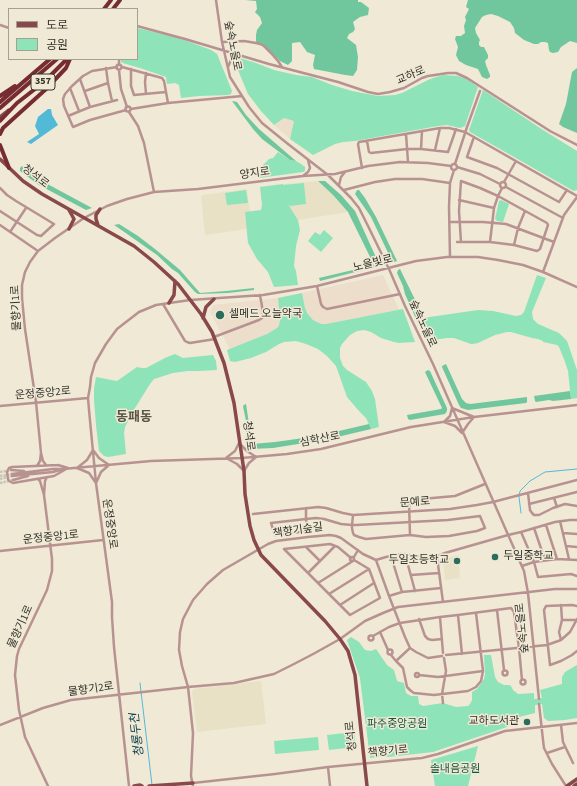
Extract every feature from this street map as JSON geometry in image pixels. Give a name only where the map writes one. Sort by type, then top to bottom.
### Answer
[{"type":"highway","points":[[105,8],[111,0]]},
{"type":"highway","points":[[114,8],[120,0]]},
{"type":"highway","points":[[0,102],[49,60]]},
{"type":"highway","name":"357","points":[[0,109],[56,60]]},
{"type":"highway","name":"357","points":[[17,103],[44,82],[66,60]]},
{"type":"highway","points":[[0,134],[3,128],[45,90],[66,68],[70,60]]},
{"type":"highway","points":[[0,96],[32,74]]},
{"type":"highway","points":[[0,121],[17,103]]},
{"type":"highway","points":[[0,145],[9,168]]},
{"type":"main road","name":"357","points":[[0,117],[17,103]]},
{"type":"main road","name":"청석로","points":[[0,159],[23,181],[42,194],[134,246],[176,282],[203,318],[214,338],[224,364],[234,403],[250,526],[258,550],[277,572],[325,621],[348,651],[355,675],[367,786]]},
{"type":"main road","points":[[68,209],[74,219],[69,229]]},
{"type":"main road","points":[[99,226],[96,215],[100,209]]},
{"type":"main road","points":[[168,303],[174,294],[176,282]]},
{"type":"main road","points":[[203,318],[206,307],[214,299]]},
{"type":"main road","points":[[567,786],[577,779]]},
{"type":"main road","name":"책향기로","points":[[149,786],[193,784]]},
{"type":"main road","points":[[134,786],[142,786]]},
{"type":"street","name":"숲속노을로","points":[[216,0],[222,42],[230,77],[249,108],[262,122],[288,144],[328,174],[359,208],[400,294],[524,571],[528,593],[539,699]]},
{"type":"street","name":"교하로","points":[[138,26],[378,94],[398,90],[428,76],[456,73],[467,78],[550,131],[577,145]]},
{"type":"street","points":[[222,42],[244,41],[260,44],[271,53],[283,67]]},
{"type":"street","points":[[228,67],[234,56],[238,55]]},
{"type":"street","points":[[119,60],[123,98],[138,126],[144,143],[154,192]]},
{"type":"street","points":[[168,104],[164,80],[162,78],[119,67],[92,71],[70,88],[65,94],[63,103],[73,127],[90,120],[128,109],[242,96]]},
{"type":"street","points":[[106,68],[112,101]]},
{"type":"street","points":[[131,69],[131,86],[134,95],[166,92]]},
{"type":"street","points":[[146,73],[146,94]]},
{"type":"street","points":[[80,79],[90,107]]},
{"type":"street","points":[[85,91],[108,83]]},
{"type":"street","points":[[70,88],[79,111]]},
{"type":"street","points":[[454,170],[451,166],[452,164],[455,164],[480,91]]},
{"type":"street","points":[[68,116],[90,107],[117,100]]},
{"type":"street","points":[[435,150],[440,128]]},
{"type":"street","points":[[362,168],[358,144],[359,142],[440,128],[456,129],[465,132],[495,148],[577,196],[563,218],[543,272]]},
{"type":"street","points":[[367,141],[369,152],[371,153],[407,149],[448,152],[456,129]]},
{"type":"street","points":[[421,149],[422,131]]},
{"type":"street","points":[[406,134],[408,162]]},
{"type":"street","points":[[474,137],[468,157],[509,174],[559,202],[567,190]]},
{"type":"street","points":[[303,176],[310,168],[308,159]]},
{"type":"street","points":[[500,184],[504,182],[516,161]]},
{"type":"street","name":"양지로","points":[[69,229],[100,209],[127,199],[154,192],[205,188],[328,174],[383,164],[428,162],[451,166]]},
{"type":"street","points":[[455,164],[457,167],[480,174],[500,184],[502,188]]},
{"type":"street","points":[[450,257],[450,183],[454,170],[457,167]]},
{"type":"street","points":[[339,186],[341,177],[346,171]]},
{"type":"street","points":[[344,190],[375,182],[395,179],[422,179],[450,183]]},
{"type":"street","points":[[461,181],[498,196],[547,223],[548,225],[540,250],[537,251],[514,245],[490,242],[459,242],[459,200],[461,181]]},
{"type":"street","points":[[504,182],[506,187],[563,218]]},
{"type":"street","points":[[490,242],[494,208],[502,188],[506,187]]},
{"type":"street","points":[[0,211],[17,223],[41,236],[54,224],[26,208],[1,190]]},
{"type":"street","points":[[459,200],[494,208]]},
{"type":"street","points":[[10,232],[26,208]]},
{"type":"street","points":[[514,245],[518,228],[525,211]]},
{"type":"street","points":[[450,222],[492,222],[506,224],[554,242]]},
{"type":"street","points":[[0,225],[38,251]]},
{"type":"street","name":"물향기1로","points":[[41,453],[36,402],[25,329],[22,285],[25,272],[38,251],[69,229]]},
{"type":"street","name":"노을빛로","points":[[168,303],[260,295],[317,286],[416,261],[450,257],[498,260],[523,265],[577,287]]},
{"type":"street","points":[[317,286],[321,304],[327,309],[400,294]]},
{"type":"street","points":[[163,304],[185,341],[190,343],[214,338],[262,318],[263,312],[260,295]]},
{"type":"street","name":"운정중앙로","points":[[129,786],[114,647],[112,602],[92,450],[88,398],[95,363],[117,329],[138,312],[156,305],[168,303]]},
{"type":"street","name":"운정중앙2로","points":[[0,406],[88,398]]},
{"type":"street","name":"심학산로","points":[[63,469],[151,461],[242,458],[287,454],[321,449],[411,427],[474,417],[577,405]]},
{"type":"street","points":[[452,408],[474,417],[462,433],[455,426],[444,422],[450,416],[452,408]]},
{"type":"street","points":[[239,443],[256,457],[249,463],[244,472],[237,464],[226,458],[235,451],[239,443]]},
{"type":"street","points":[[92,450],[99,458],[109,465],[101,472],[96,483],[89,473],[77,468],[87,460],[92,450]]},
{"type":"street","points":[[41,453],[43,461],[46,465]]},
{"type":"street","points":[[37,466],[40,461],[41,453]]},
{"type":"street","points":[[58,465],[68,468],[54,476],[13,483],[9,481],[7,472],[9,468],[12,467],[58,465]]},
{"type":"street","points":[[36,474],[12,473],[53,468],[63,469]]},
{"type":"street","points":[[13,480],[63,469]]},
{"type":"street","points":[[44,495],[44,481],[47,477]]},
{"type":"street","points":[[37,478],[40,481],[44,495]]},
{"type":"street","name":"문예로","points":[[253,514],[322,507],[353,515],[450,509],[493,502],[577,480]]},
{"type":"street","points":[[410,535],[409,501],[412,499],[455,496],[485,484]]},
{"type":"street","points":[[529,504],[577,492]]},
{"type":"street","points":[[528,493],[531,512],[534,515],[542,514],[568,504],[577,506]]},
{"type":"street","name":"물향기1로","points":[[44,495],[52,571],[50,583],[19,649],[15,675],[20,717],[27,742],[48,786]]},
{"type":"street","points":[[554,498],[557,507]]},
{"type":"street","points":[[306,508],[306,519],[308,531],[275,535],[271,523],[306,519],[320,518],[341,524],[352,525],[362,525],[448,520],[480,516],[485,528],[477,532],[449,536],[426,537],[410,535],[366,539],[354,535],[352,530],[352,525],[353,515]]},
{"type":"street","points":[[577,520],[560,521],[445,553],[433,558],[401,554],[376,560],[410,648],[428,658],[444,655],[547,645],[561,640],[570,632],[577,619]]},
{"type":"street","points":[[560,521],[569,559]]},
{"type":"street","points":[[546,525],[557,559]]},
{"type":"street","points":[[534,528],[545,560]]},
{"type":"street","points":[[521,532],[534,562],[538,577],[571,574],[577,576]]},
{"type":"street","points":[[563,534],[577,534]]},
{"type":"street","name":"책향기숲길","points":[[193,784],[191,776],[192,733],[188,687],[179,650],[180,632],[183,619],[193,600],[207,584],[223,570],[268,544],[276,541],[330,535],[336,536],[363,554],[376,560]]},
{"type":"street","name":"운정중앙1로","points":[[0,551],[103,540]]},
{"type":"street","points":[[330,544],[335,546],[369,569],[380,598],[350,615],[284,550],[330,544]]},
{"type":"street","points":[[308,573],[335,546]]},
{"type":"street","points":[[566,546],[577,547]]},
{"type":"street","points":[[306,547],[320,561]]},
{"type":"street","points":[[318,583],[353,559],[358,550]]},
{"type":"street","points":[[405,554],[415,591]]},
{"type":"street","points":[[391,556],[402,592]]},
{"type":"street","points":[[437,556],[443,602]]},
{"type":"street","points":[[522,566],[545,560],[577,560]]},
{"type":"street","points":[[329,594],[369,569]]},
{"type":"street","points":[[411,575],[439,573]]},
{"type":"street","points":[[340,605],[374,583]]},
{"type":"street","points":[[389,596],[402,592],[441,588]]},
{"type":"street","points":[[188,687],[234,683],[274,674],[340,639],[365,621],[394,608],[555,589],[577,589]]},
{"type":"street","points":[[561,605],[562,620],[559,632],[561,640]]},
{"type":"street","points":[[577,606],[546,606],[544,610],[550,665],[561,661],[577,651]]},
{"type":"street","points":[[373,636],[400,623],[511,608],[514,612],[522,680]]},
{"type":"street","points":[[497,610],[504,670]]},
{"type":"street","points":[[380,632],[388,650],[388,654],[391,654],[403,668],[407,687],[410,691],[428,695],[468,691],[476,687],[481,681],[483,671],[476,613]]},
{"type":"street","points":[[458,615],[462,654]]},
{"type":"street","points":[[440,617],[446,671],[442,694],[443,704]]},
{"type":"street","points":[[562,620],[577,619]]},
{"type":"street","points":[[419,620],[425,636],[428,639],[442,639]]},
{"type":"street","points":[[396,661],[410,648]]},
{"type":"street","points":[[419,675],[438,677],[483,671]]},
{"type":"street","name":"물향기2로","points":[[0,725],[43,708],[71,700],[188,687]]},
{"type":"street","points":[[539,704],[546,753],[567,786]]},
{"type":"street","name":"책향기로","points":[[193,784],[430,756],[505,732],[577,723]]},
{"type":"street","points":[[561,725],[563,742],[573,763]]},
{"type":"street","points":[[546,753],[565,747]]},
{"type":"street","points":[[328,767],[330,786]]},
{"type":"shaded area","points":[[284,118],[294,121],[290,139],[274,125]]},
{"type":"shaded area","points":[[318,181],[348,212],[298,220],[284,195],[283,184]]},
{"type":"shaded area","points":[[247,189],[250,212],[245,212],[247,229],[205,235],[201,197],[203,195]]},
{"type":"shaded area","points":[[383,275],[399,310],[326,324],[317,323],[307,313],[302,293]]},
{"type":"shaded area","points":[[278,298],[280,320],[277,328],[267,334],[230,349],[210,312],[213,305]]},
{"type":"shaded area","points":[[458,555],[460,578],[445,580],[443,559]]},
{"type":"shaded area","points":[[261,681],[266,724],[197,732],[192,692],[195,689]]},
{"type":"green space","points":[[245,0],[358,0],[358,2],[361,2],[369,8],[368,15],[360,17],[353,22],[355,29],[347,38],[356,45],[358,57],[357,70],[353,76],[314,69],[313,65],[315,55],[307,52],[300,42],[292,43],[292,61],[288,65],[280,61],[264,46],[256,43],[257,30],[262,23],[260,17],[255,12],[257,9],[256,1]]},
{"type":"green space","points":[[468,0],[577,0],[577,43],[570,41],[561,47],[558,52],[553,53],[549,50],[548,43],[541,42],[534,44],[524,40],[515,33],[510,22],[498,16],[491,14],[486,15],[482,17],[475,28],[480,40],[479,45],[484,47],[488,55],[488,58],[485,61],[490,77],[487,79],[482,77],[478,69],[459,61],[456,55],[458,47],[455,39],[456,36],[461,36],[465,33],[465,17],[469,9],[466,7]]},
{"type":"green space","points":[[138,28],[171,36],[211,50],[217,54],[232,91],[229,95],[181,98],[179,85],[175,83],[167,84],[166,77],[121,62],[121,60],[138,60]]},
{"type":"green space","points":[[237,58],[274,70],[312,77],[352,91],[378,96],[402,93],[428,80],[444,75],[458,76],[467,79],[478,87],[465,126],[463,127],[460,128],[447,125],[438,126],[343,142],[335,144],[313,155],[290,139],[294,121],[284,118],[274,125],[261,111],[248,94],[234,61]]},
{"type":"green space","points":[[577,68],[577,133],[559,124],[566,104],[572,72]]},
{"type":"green space","points":[[483,90],[577,151],[577,190],[572,190],[470,132],[469,130]]},
{"type":"green space","points":[[232,101],[237,102],[246,115],[259,129],[296,161],[290,160],[262,139]]},
{"type":"green space","points":[[278,152],[290,160],[301,164],[305,167],[305,171],[259,178],[263,165],[269,159],[273,158]]},
{"type":"green space","points":[[22,166],[40,180],[92,208],[86,210],[39,185],[20,171]]},
{"type":"green space","points":[[318,181],[325,181],[341,195],[355,211],[379,266],[320,281],[319,278],[374,265],[348,212]]},
{"type":"green space","points":[[304,183],[306,204],[290,206],[288,204],[298,220],[300,230],[296,246],[294,266],[298,285],[274,287],[268,272],[257,259],[248,243],[245,212],[261,210],[262,205],[260,187]]},
{"type":"green space","points":[[246,190],[248,203],[227,205],[225,193]]},
{"type":"green space","points":[[357,190],[359,190],[365,198],[376,217],[397,261],[392,261],[371,217],[355,194]]},
{"type":"green space","points":[[501,200],[509,204],[503,222],[495,219],[499,201]]},
{"type":"green space","points":[[119,224],[138,236],[180,270],[200,293],[254,288],[254,290],[198,294],[178,273],[157,255],[114,225]]},
{"type":"green space","points":[[324,230],[333,238],[321,252],[308,241],[315,232],[320,235]]},
{"type":"green space","points":[[400,269],[424,318],[416,319],[397,273]]},
{"type":"green space","points":[[537,275],[546,278],[532,312],[533,319],[538,324],[559,333],[567,341],[577,370],[577,398],[571,399],[568,371],[557,345],[511,332],[495,335],[473,344],[454,338],[427,341],[416,319],[479,310],[493,311],[516,316],[521,315],[524,312]]},
{"type":"green space","points":[[302,293],[307,313],[313,320],[321,324],[403,309],[415,342],[394,342],[364,330],[357,331],[350,335],[340,348],[340,358],[343,366],[366,382],[372,391],[375,399],[379,427],[371,429],[366,418],[347,397],[336,366],[318,349],[296,341],[284,342],[251,358],[235,362],[230,361],[227,350],[267,334],[277,328],[280,320],[278,298]]},
{"type":"green space","points":[[175,354],[183,358],[213,355],[216,361],[217,370],[173,373],[154,379],[135,408],[125,427],[124,433],[126,454],[108,457],[104,456],[99,451],[96,425],[94,389],[96,377],[117,381],[137,367],[146,368]]},
{"type":"green space","points":[[446,364],[462,399],[466,403],[470,404],[527,397],[527,402],[468,410],[461,408],[442,367]]},
{"type":"green space","points":[[428,370],[430,371],[447,411],[445,414],[410,420],[408,419],[407,415],[442,408],[425,372]]},
{"type":"green space","points":[[570,391],[571,399],[535,401],[534,396]]},
{"type":"green space","points":[[246,404],[252,444],[318,436],[319,439],[317,441],[273,448],[248,448],[246,439],[246,421],[243,406]]},
{"type":"green space","points":[[369,424],[371,429],[329,439],[327,438],[326,434]]},
{"type":"green space","name":"파주중앙공원","points":[[351,637],[359,642],[365,650],[371,651],[376,649],[387,665],[394,670],[397,681],[404,683],[406,693],[411,696],[418,696],[419,704],[423,706],[443,703],[456,707],[468,706],[472,700],[472,692],[477,689],[484,679],[484,655],[491,655],[495,677],[498,682],[511,686],[518,694],[534,693],[534,699],[542,698],[540,690],[562,684],[562,677],[565,672],[577,665],[577,718],[548,721],[544,718],[542,704],[535,705],[535,713],[519,717],[507,727],[433,752],[370,758],[360,678],[347,640]]},
{"type":"green space","points":[[354,732],[356,747],[329,750],[327,735]]},
{"type":"green space","points":[[318,737],[319,750],[275,754],[274,741]]},
{"type":"green space","name":"솔내음공원","points":[[478,746],[468,786],[435,786],[431,760]]},
{"type":"water","points":[[48,109],[51,109],[52,115],[58,125],[31,144],[27,142],[39,134],[35,126],[38,117]]},
{"type":"waterway","points":[[521,513],[519,497],[520,491],[530,481],[545,472],[577,469]]},
{"type":"waterway","name":"청룡두천","points":[[140,683],[152,785]]},
{"type":"tunnel","points":[[0,472],[11,470]]},
{"type":"tunnel","points":[[0,476],[12,474]]},
{"type":"tunnel","points":[[0,479],[12,476]]},
{"type":"tunnel","points":[[0,483],[13,480]]},
{"type":"place","name":"셀메드 오늘약국","points":[[220,315]]},
{"type":"place","name":"두일중학교","points":[[495,557]]},
{"type":"place","name":"두일초등학교","points":[[457,561]]},
{"type":"place","name":"교하도서관","points":[[527,722]]},
{"type":"district","name":"동패동","points":[[134,418]]}]
